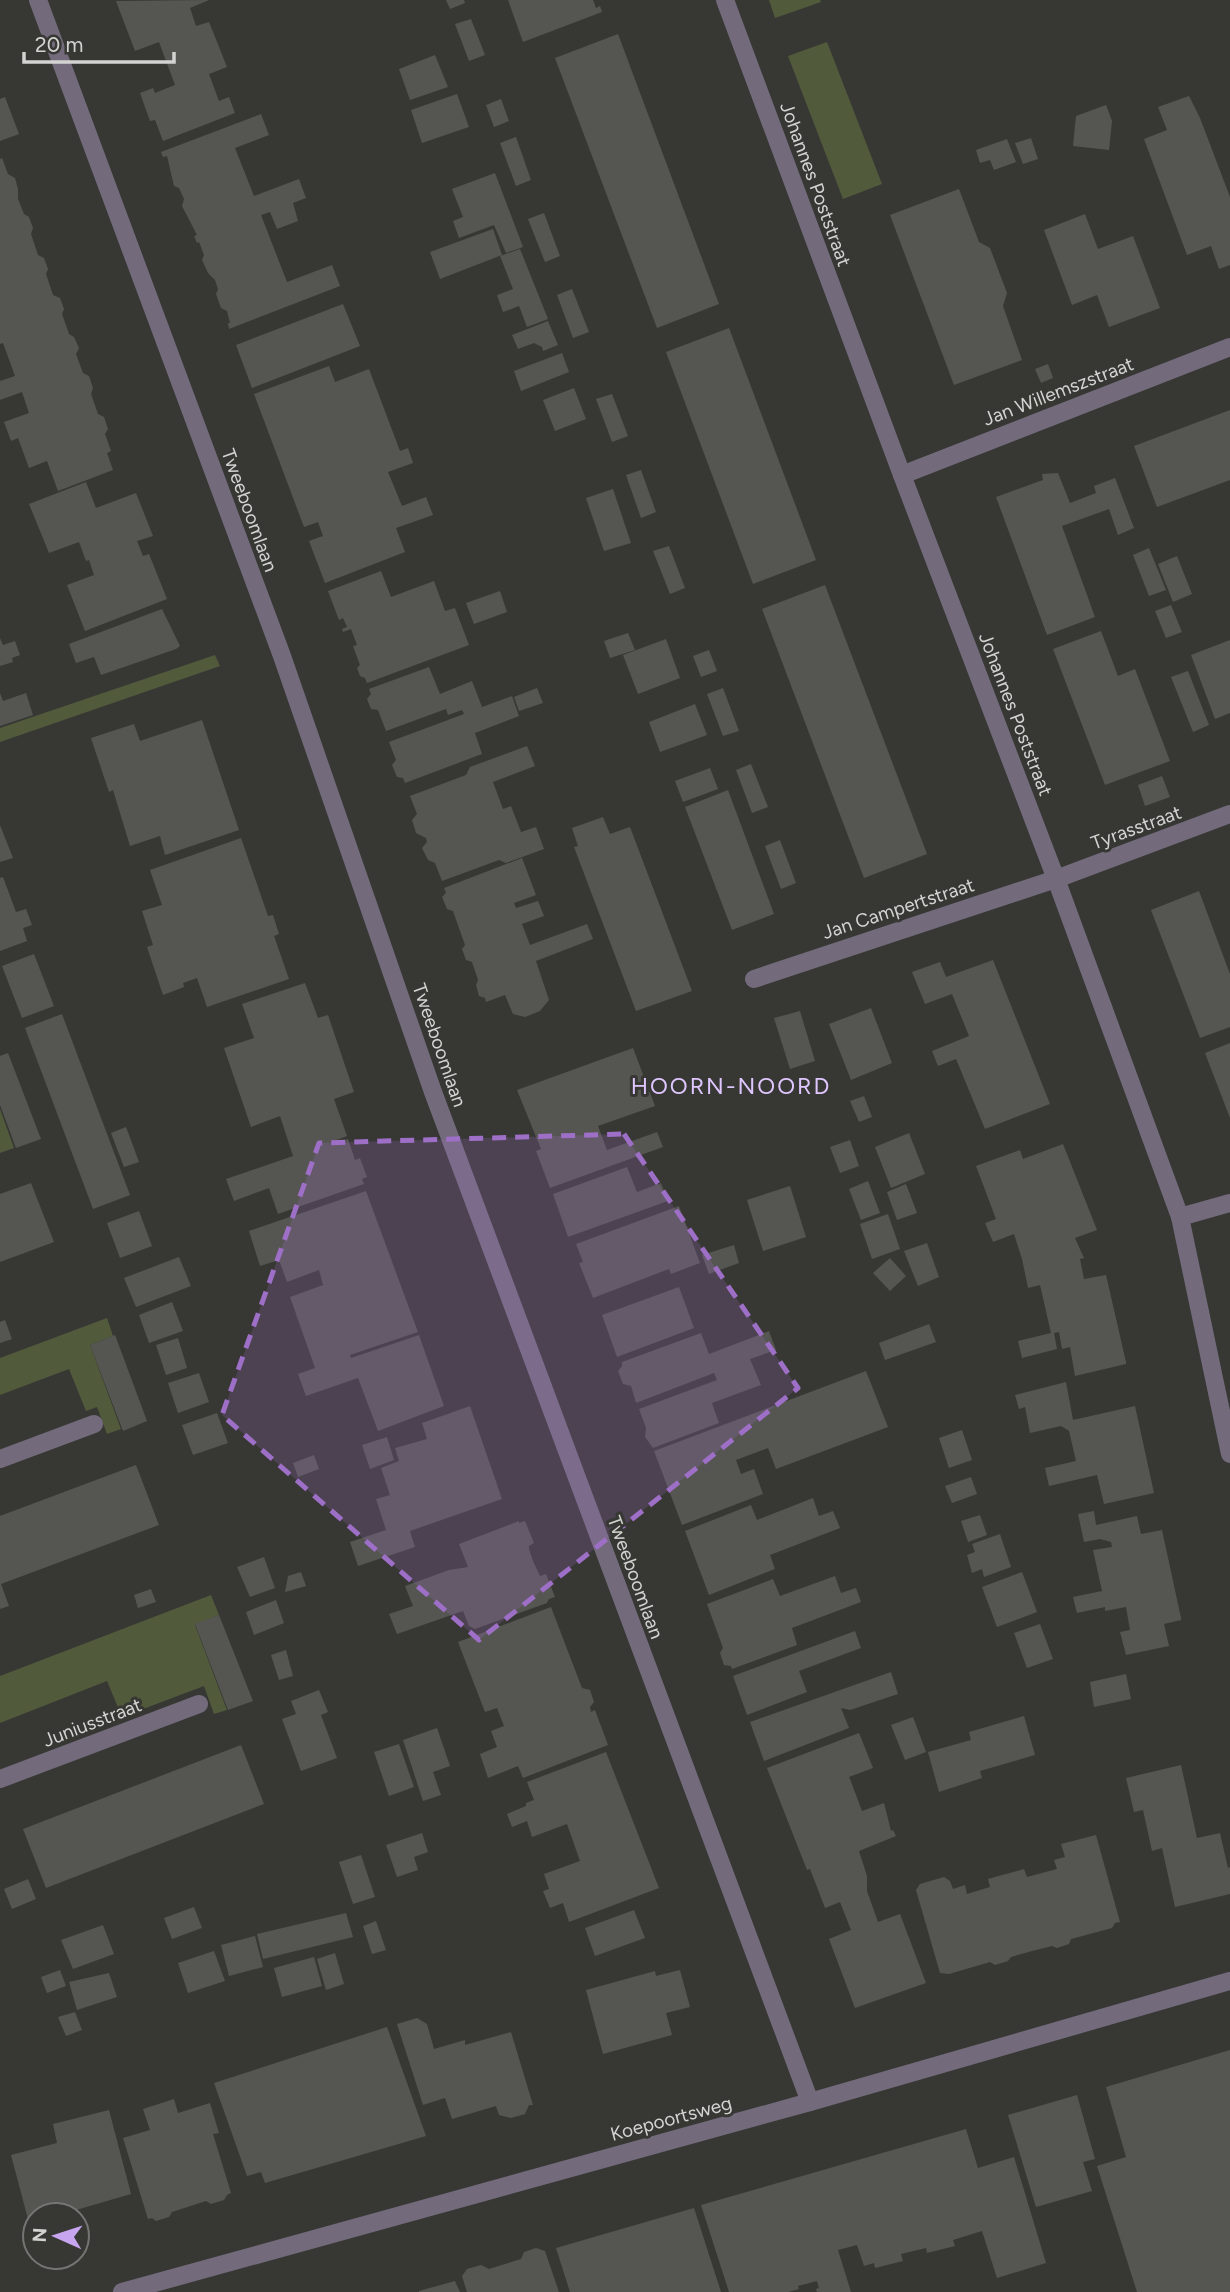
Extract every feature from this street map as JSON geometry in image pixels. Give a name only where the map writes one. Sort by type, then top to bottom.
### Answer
[{"type":"street","name":"Tweeboomlaan","points":[[38,0],[282,656],[438,1105],[810,2102]]},
{"type":"street","name":"Johannes Poststraat","points":[[725,0],[1056,878],[1180,1217],[1230,1454]]},
{"type":"street","name":"Jan Willemszstraat","points":[[902,475],[1230,347]]},
{"type":"street","name":"Tyrasstraat","points":[[1056,878],[1230,814]]},
{"type":"street","name":"Jan Campertstraat","points":[[754,979],[1056,878]]},
{"type":"street","points":[[1180,1217],[1230,1203]]},
{"type":"street","points":[[0,1459],[94,1423]]},
{"type":"street","name":"Juniusstraat","points":[[0,1779],[199,1704]]},
{"type":"street","name":"Koepoortsweg","points":[[121,2292],[810,2102],[1230,1981]]},
{"type":"highlighted area","points":[[624,1134],[798,1388],[479,1640],[222,1415],[319,1143]]},
{"type":"green space","points":[[769,0],[820,0],[821,2],[775,18]]},
{"type":"green space","points":[[827,42],[882,184],[843,199],[788,56]]},
{"type":"green space","points":[[215,655],[220,666],[0,742],[0,728]]},
{"type":"green space","points":[[0,1109],[14,1148],[0,1153]]},
{"type":"green space","points":[[107,1318],[113,1336],[90,1345],[121,1429],[107,1434],[97,1407],[86,1411],[69,1369],[0,1395],[0,1358]]},
{"type":"green space","points":[[211,1595],[219,1615],[195,1625],[227,1710],[214,1714],[204,1686],[122,1717],[107,1681],[0,1723],[0,1676]]},
{"type":"building","points":[[209,0],[190,8],[196,26],[209,22],[227,67],[209,74],[219,101],[229,97],[235,113],[163,141],[155,120],[150,121],[140,93],[153,88],[155,93],[175,85],[159,42],[135,51],[116,1]]},
{"type":"building","points":[[446,0],[464,0],[465,3],[450,9]]},
{"type":"building","points":[[508,0],[593,0],[596,8],[600,6],[602,12],[523,42]]},
{"type":"building","points":[[471,19],[485,55],[469,61],[455,24]]},
{"type":"building","points":[[618,34],[719,304],[657,328],[555,58]]},
{"type":"building","points":[[435,55],[448,87],[410,100],[399,69]]},
{"type":"building","points":[[457,94],[469,127],[422,143],[411,110]]},
{"type":"building","points":[[1189,96],[1230,197],[1230,265],[1219,269],[1211,246],[1187,255],[1144,139],[1167,130],[1158,107]]},
{"type":"building","points":[[5,97],[19,134],[0,141],[0,99]]},
{"type":"building","points":[[501,99],[509,121],[494,127],[486,105]]},
{"type":"building","points":[[1106,105],[1112,121],[1109,150],[1073,146],[1076,116]]},
{"type":"building","points":[[261,114],[269,135],[235,148],[254,196],[299,179],[306,198],[293,203],[298,221],[277,229],[270,212],[261,215],[287,282],[332,265],[340,286],[229,329],[227,311],[221,308],[215,280],[202,260],[204,255],[194,236],[197,235],[182,206],[184,199],[179,188],[174,186],[167,156],[163,157],[161,152]]},
{"type":"building","points":[[516,137],[531,180],[516,186],[500,143]]},
{"type":"building","points":[[1031,138],[1038,159],[1023,164],[1015,143]]},
{"type":"building","points":[[1007,139],[1016,162],[994,170],[990,160],[980,163],[976,150]]},
{"type":"building","points":[[2,158],[8,174],[15,178],[18,199],[33,228],[31,234],[38,255],[44,258],[53,295],[60,298],[69,334],[74,337],[79,348],[76,354],[83,373],[89,376],[93,388],[91,394],[98,414],[104,417],[108,429],[105,434],[111,451],[107,453],[113,470],[58,491],[47,461],[29,468],[18,438],[11,441],[4,422],[29,413],[22,392],[0,400],[0,381],[15,376],[3,343],[0,344]]},
{"type":"building","points":[[495,173],[523,247],[506,253],[494,225],[459,238],[453,221],[463,217],[452,189]]},
{"type":"building","points":[[959,189],[979,242],[990,248],[1007,293],[1003,306],[1022,360],[954,385],[890,215]]},
{"type":"building","points":[[544,213],[560,256],[545,262],[528,219]]},
{"type":"building","points":[[1085,214],[1098,249],[1133,236],[1160,308],[1109,327],[1097,295],[1072,305],[1044,230]]},
{"type":"building","points":[[493,229],[502,255],[440,279],[430,252]]},
{"type":"building","points":[[520,249],[548,319],[527,327],[519,306],[503,312],[497,295],[513,289],[500,256]]},
{"type":"building","points":[[572,289],[589,332],[573,338],[557,295]]},
{"type":"building","points":[[343,304],[360,346],[252,388],[236,345]]},
{"type":"building","points":[[548,321],[558,345],[543,351],[542,347],[534,343],[518,349],[512,335]]},
{"type":"building","points":[[729,328],[816,560],[753,584],[666,352]]},
{"type":"building","points":[[562,353],[569,372],[521,391],[514,371]]},
{"type":"building","points":[[1048,364],[1053,378],[1041,383],[1035,369]]},
{"type":"building","points":[[329,366],[335,382],[369,369],[400,451],[408,448],[413,463],[388,472],[402,506],[426,497],[433,515],[396,528],[405,552],[325,583],[309,541],[323,536],[318,522],[304,527],[254,394]]},
{"type":"building","points":[[574,388],[586,419],[555,431],[543,400]]},
{"type":"building","points":[[612,394],[628,436],[612,442],[596,399]]},
{"type":"building","points":[[1230,410],[1230,480],[1157,507],[1134,446]]},
{"type":"building","points":[[641,470],[656,512],[641,518],[626,475]]},
{"type":"building","points":[[1058,473],[1070,503],[1096,493],[1094,486],[1115,478],[1134,528],[1118,535],[1109,509],[1062,526],[1095,617],[1047,635],[996,497],[1043,480],[1042,474]]},
{"type":"building","points":[[86,482],[96,508],[136,493],[153,536],[137,541],[143,556],[149,554],[167,599],[85,631],[67,585],[94,575],[89,560],[86,561],[79,542],[49,553],[29,504]]},
{"type":"building","points":[[613,489],[631,543],[604,551],[586,498]]},
{"type":"building","points":[[669,546],[685,588],[670,594],[653,551]]},
{"type":"building","points":[[1149,548],[1166,590],[1149,596],[1133,555]]},
{"type":"building","points":[[1177,556],[1192,594],[1173,602],[1158,564]]},
{"type":"building","points":[[381,571],[391,597],[434,581],[445,611],[455,608],[469,645],[367,683],[357,668],[360,665],[353,646],[357,645],[351,629],[343,632],[342,629],[347,627],[343,618],[339,620],[328,591]]},
{"type":"building","points":[[825,585],[927,854],[864,878],[762,609]]},
{"type":"building","points":[[500,591],[507,612],[474,624],[466,603]]},
{"type":"building","points":[[1171,605],[1182,632],[1166,638],[1155,611]]},
{"type":"building","points":[[162,609],[180,646],[176,649],[101,675],[94,657],[76,663],[69,644]]},
{"type":"building","points":[[1101,631],[1118,676],[1135,669],[1170,761],[1105,785],[1053,649]]},
{"type":"building","points":[[628,633],[635,650],[610,658],[604,641]]},
{"type":"building","points":[[0,638],[3,645],[15,641],[20,655],[12,658],[13,662],[0,666]]},
{"type":"building","points":[[666,639],[680,678],[638,694],[623,655]]},
{"type":"building","points":[[1230,640],[1230,713],[1215,719],[1191,655]]},
{"type":"building","points":[[709,650],[717,671],[701,677],[693,656]]},
{"type":"building","points":[[429,667],[440,694],[472,681],[482,707],[512,696],[519,716],[475,733],[482,754],[405,783],[403,778],[397,777],[392,765],[396,760],[389,742],[464,714],[462,710],[448,715],[446,709],[386,731],[378,710],[371,709],[367,699],[371,694],[369,689]]},
{"type":"building","points":[[1188,671],[1209,725],[1193,732],[1171,677]]},
{"type":"building","points":[[537,688],[543,703],[519,711],[514,697]]},
{"type":"building","points":[[723,688],[739,731],[723,736],[707,694]]},
{"type":"building","points":[[0,693],[3,701],[26,693],[33,715],[0,726]]},
{"type":"building","points":[[695,704],[707,735],[660,752],[649,722]]},
{"type":"building","points":[[202,720],[239,830],[165,855],[160,836],[130,846],[113,790],[109,792],[91,738],[134,724],[140,741]]},
{"type":"building","points":[[527,746],[535,766],[493,782],[503,809],[511,806],[521,832],[536,827],[544,849],[506,863],[499,860],[442,881],[435,863],[428,860],[422,848],[427,842],[426,838],[416,833],[412,820],[417,814],[410,796],[466,775],[470,767]]},
{"type":"building","points":[[751,764],[768,807],[752,813],[736,770]]},
{"type":"building","points":[[710,768],[718,789],[683,802],[675,781]]},
{"type":"building","points":[[1162,776],[1170,797],[1145,806],[1138,785]]},
{"type":"building","points":[[728,790],[774,914],[732,930],[685,807]]},
{"type":"building","points":[[603,817],[610,834],[630,827],[692,991],[636,1011],[574,847],[578,846],[572,828]]},
{"type":"building","points":[[0,825],[13,858],[0,862]]},
{"type":"building","points":[[241,838],[268,916],[273,915],[279,934],[274,936],[289,979],[207,1007],[197,978],[183,983],[184,987],[163,995],[147,947],[153,945],[142,911],[162,905],[150,870]]},
{"type":"building","points":[[780,840],[796,883],[781,889],[765,846]]},
{"type":"building","points":[[522,858],[536,895],[514,903],[516,908],[538,901],[544,916],[522,924],[530,945],[587,924],[593,939],[536,961],[549,1000],[540,1011],[525,1017],[513,1014],[505,995],[486,1002],[485,998],[479,996],[476,985],[478,980],[472,962],[466,960],[462,949],[465,945],[453,911],[447,909],[442,897],[446,893],[444,888]]},
{"type":"building","points":[[3,877],[16,912],[26,909],[32,925],[23,928],[27,941],[0,951],[0,878]]},
{"type":"building","points":[[1199,891],[1230,974],[1230,1027],[1200,1038],[1151,910]]},
{"type":"building","points":[[34,954],[54,1006],[22,1018],[2,966]]},
{"type":"building","points":[[993,960],[1050,1104],[985,1129],[956,1059],[938,1066],[932,1051],[969,1036],[952,994],[925,1004],[912,972],[940,962],[946,977]]},
{"type":"building","points":[[305,983],[318,1018],[328,1015],[354,1092],[334,1099],[347,1136],[331,1142],[332,1145],[348,1139],[355,1160],[360,1158],[367,1177],[362,1179],[364,1184],[278,1214],[269,1188],[234,1201],[226,1179],[293,1156],[280,1116],[251,1127],[224,1048],[254,1038],[242,1004]]},
{"type":"building","points":[[871,1008],[892,1063],[851,1080],[829,1024]]},
{"type":"building","points":[[800,1011],[815,1061],[790,1069],[774,1018]]},
{"type":"building","points":[[62,1014],[130,1195],[93,1209],[25,1028]]},
{"type":"building","points":[[1230,1043],[1230,1118],[1205,1053]]},
{"type":"building","points":[[633,1048],[655,1106],[598,1126],[607,1150],[657,1132],[663,1147],[550,1188],[536,1151],[541,1149],[517,1090]]},
{"type":"building","points":[[8,1053],[41,1139],[16,1148],[0,1105],[0,1056]]},
{"type":"building","points":[[864,1096],[872,1117],[859,1122],[850,1101]]},
{"type":"building","points":[[126,1127],[139,1162],[124,1167],[111,1133]]},
{"type":"building","points":[[909,1133],[925,1174],[891,1188],[875,1147]]},
{"type":"building","points":[[850,1140],[859,1166],[840,1173],[830,1147]]},
{"type":"building","points":[[1063,1144],[1097,1230],[1075,1238],[1084,1258],[1080,1259],[1084,1279],[1106,1275],[1126,1362],[1075,1376],[1070,1347],[1062,1349],[1059,1332],[1054,1333],[1057,1349],[1022,1358],[1018,1341],[1051,1333],[1040,1285],[1028,1288],[1014,1234],[993,1242],[985,1223],[996,1219],[976,1166],[1020,1150],[1023,1159]]},
{"type":"building","points":[[627,1167],[637,1192],[661,1183],[668,1201],[568,1237],[553,1194]]},
{"type":"building","points":[[868,1181],[880,1213],[861,1220],[849,1189]]},
{"type":"building","points":[[31,1183],[54,1242],[0,1262],[0,1194]]},
{"type":"building","points":[[906,1184],[917,1213],[897,1220],[887,1192]]},
{"type":"building","points":[[790,1186],[806,1237],[763,1251],[747,1200]]},
{"type":"building","points":[[366,1191],[418,1332],[350,1355],[351,1358],[419,1335],[444,1406],[378,1431],[358,1378],[306,1396],[298,1374],[315,1368],[290,1297],[323,1285],[319,1270],[287,1282],[279,1260],[260,1266],[249,1231]]},
{"type":"building","points":[[679,1206],[700,1263],[671,1274],[669,1269],[593,1298],[579,1263],[583,1262],[576,1244]]},
{"type":"building","points":[[139,1211],[152,1246],[120,1258],[107,1223]]},
{"type":"building","points":[[888,1214],[900,1249],[872,1259],[860,1224]]},
{"type":"building","points":[[927,1243],[939,1277],[918,1286],[904,1251]]},
{"type":"building","points":[[734,1245],[739,1263],[709,1274],[702,1255]]},
{"type":"building","points":[[179,1257],[191,1286],[136,1307],[124,1278]]},
{"type":"building","points":[[890,1258],[906,1276],[890,1291],[873,1273]]},
{"type":"building","points":[[679,1287],[694,1328],[617,1357],[602,1315]]},
{"type":"building","points":[[172,1302],[183,1331],[149,1343],[139,1315]]},
{"type":"building","points":[[5,1320],[12,1339],[0,1343],[0,1322]]},
{"type":"building","points":[[929,1324],[936,1342],[885,1360],[879,1343]]},
{"type":"building","points":[[769,1331],[776,1350],[750,1359],[761,1385],[712,1403],[719,1423],[653,1448],[645,1437],[646,1428],[639,1409],[717,1380],[714,1373],[636,1403],[631,1386],[623,1384],[618,1371],[622,1362],[701,1333],[709,1354]]},
{"type":"building","points":[[115,1335],[147,1421],[123,1431],[90,1345]]},
{"type":"building","points":[[178,1338],[187,1368],[166,1375],[156,1345]]},
{"type":"building","points":[[866,1371],[888,1427],[776,1469],[768,1448],[736,1460],[741,1474],[754,1469],[763,1494],[682,1525],[654,1451]]},
{"type":"building","points":[[199,1373],[209,1402],[178,1413],[168,1383]]},
{"type":"building","points":[[1066,1382],[1073,1420],[1135,1406],[1154,1493],[1104,1504],[1097,1475],[1049,1486],[1045,1468],[1076,1461],[1069,1431],[1061,1426],[1030,1433],[1025,1407],[1019,1409],[1015,1395]]},
{"type":"building","points":[[470,1406],[502,1499],[410,1531],[415,1547],[358,1566],[350,1542],[386,1530],[376,1499],[390,1495],[381,1468],[399,1461],[395,1448],[427,1439],[422,1423]]},
{"type":"building","points":[[217,1413],[228,1443],[193,1455],[182,1425]]},
{"type":"building","points":[[962,1430],[972,1460],[949,1468],[939,1438]]},
{"type":"building","points":[[387,1437],[394,1460],[370,1469],[362,1445]]},
{"type":"building","points":[[314,1455],[319,1469],[298,1477],[293,1463]]},
{"type":"building","points":[[136,1465],[159,1525],[1,1584],[9,1606],[0,1609],[0,1516]]},
{"type":"building","points":[[971,1477],[977,1494],[952,1503],[945,1486]]},
{"type":"building","points":[[813,1498],[819,1516],[833,1511],[840,1528],[770,1555],[775,1569],[709,1595],[685,1531],[751,1505],[757,1520]]},
{"type":"building","points":[[1094,1511],[1096,1525],[1137,1516],[1141,1534],[1162,1530],[1181,1618],[1164,1624],[1169,1646],[1126,1655],[1120,1632],[1130,1630],[1126,1607],[1105,1611],[1105,1607],[1077,1613],[1073,1597],[1102,1591],[1093,1550],[1112,1547],[1111,1542],[1100,1539],[1084,1542],[1078,1514]]},
{"type":"building","points":[[980,1515],[987,1535],[968,1542],[961,1521]]},
{"type":"building","points":[[525,1521],[534,1543],[529,1546],[533,1561],[540,1576],[546,1574],[555,1597],[547,1603],[475,1629],[469,1626],[463,1611],[397,1634],[389,1614],[413,1606],[405,1586],[449,1570],[468,1567],[459,1544]]},
{"type":"building","points":[[1000,1534],[1011,1567],[984,1577],[982,1569],[972,1573],[967,1555],[975,1552],[972,1544]]},
{"type":"building","points":[[264,1557],[275,1588],[250,1597],[237,1567]]},
{"type":"building","points":[[301,1572],[306,1586],[285,1592],[288,1576]]},
{"type":"building","points":[[1022,1572],[1037,1612],[997,1627],[982,1587]]},
{"type":"building","points":[[835,1576],[841,1593],[856,1588],[861,1602],[792,1628],[797,1645],[732,1669],[731,1666],[724,1665],[720,1653],[723,1648],[707,1604],[773,1579],[780,1596]]},
{"type":"building","points":[[151,1589],[156,1602],[138,1608],[134,1595]]},
{"type":"building","points":[[276,1600],[284,1623],[254,1635],[246,1612]]},
{"type":"building","points":[[551,1607],[582,1688],[590,1690],[594,1702],[590,1707],[591,1712],[595,1710],[608,1745],[523,1778],[518,1766],[488,1778],[480,1754],[497,1747],[491,1731],[504,1726],[497,1708],[485,1712],[458,1642]]},
{"type":"building","points":[[219,1615],[253,1701],[228,1710],[195,1624]]},
{"type":"building","points":[[1040,1624],[1053,1659],[1027,1668],[1014,1633]]},
{"type":"building","points":[[855,1631],[861,1648],[799,1671],[807,1692],[747,1715],[733,1676]]},
{"type":"building","points":[[286,1650],[293,1676],[279,1680],[271,1655]]},
{"type":"building","points":[[891,1672],[898,1694],[850,1710],[841,1708],[849,1728],[764,1761],[750,1722]]},
{"type":"building","points":[[1126,1674],[1131,1699],[1094,1707],[1090,1682]]},
{"type":"building","points":[[319,1690],[328,1712],[321,1715],[337,1758],[301,1771],[282,1719],[296,1714],[291,1701]]},
{"type":"building","points":[[1024,1716],[1035,1755],[980,1771],[982,1778],[939,1792],[928,1752],[971,1740],[969,1732]]},
{"type":"building","points":[[913,1717],[926,1752],[905,1760],[891,1725]]},
{"type":"building","points":[[437,1728],[450,1766],[433,1772],[441,1795],[423,1801],[403,1740]]},
{"type":"building","points":[[859,1733],[873,1768],[849,1777],[862,1811],[884,1803],[891,1831],[893,1830],[896,1836],[859,1851],[867,1876],[867,1891],[878,1922],[900,1914],[926,1983],[855,2008],[829,1939],[851,1930],[840,1902],[825,1908],[767,1768]]},
{"type":"building","points":[[399,1744],[414,1787],[389,1796],[374,1752]]},
{"type":"building","points":[[241,1745],[264,1804],[46,1888],[23,1829]]},
{"type":"building","points":[[606,1752],[659,1888],[569,1922],[563,1903],[550,1908],[543,1891],[549,1889],[544,1874],[580,1861],[567,1824],[532,1837],[527,1821],[512,1827],[507,1814],[534,1800],[527,1782]]},
{"type":"building","points":[[1181,1765],[1197,1838],[1220,1833],[1228,1868],[1230,1867],[1230,1894],[1175,1907],[1162,1848],[1152,1851],[1143,1810],[1134,1812],[1126,1778]]},
{"type":"building","points":[[422,1833],[428,1852],[414,1857],[418,1870],[397,1877],[386,1845]]},
{"type":"building","points":[[1096,1835],[1120,1922],[1115,1923],[1112,1928],[1071,1939],[1069,1944],[1057,1948],[1052,1946],[1032,1951],[995,1965],[990,1962],[949,1974],[940,1973],[916,1890],[920,1884],[944,1877],[950,1881],[953,1889],[965,1885],[967,1894],[990,1887],[988,1879],[995,1877],[1024,1869],[1027,1877],[1057,1869],[1054,1860],[1065,1857],[1061,1844]]},
{"type":"building","points":[[361,1855],[375,1897],[353,1904],[339,1862]]},
{"type":"building","points":[[28,1879],[36,1899],[12,1909],[4,1889]]},
{"type":"building","points":[[194,1907],[202,1928],[172,1939],[164,1918]]},
{"type":"building","points":[[634,1910],[645,1938],[595,1956],[585,1928]]},
{"type":"building","points":[[346,1913],[353,1937],[263,1959],[257,1934]]},
{"type":"building","points":[[376,1921],[386,1950],[372,1954],[363,1926]]},
{"type":"building","points":[[103,1925],[114,1954],[73,1969],[61,1940]]},
{"type":"building","points":[[255,1936],[263,1967],[229,1976],[221,1945]]},
{"type":"building","points":[[214,1951],[225,1981],[188,1993],[178,1963]]},
{"type":"building","points":[[335,1953],[344,1984],[326,1990],[317,1959]]},
{"type":"building","points":[[314,1957],[322,1986],[282,1997],[274,1968]]},
{"type":"building","points":[[60,1970],[66,1986],[47,1993],[41,1977]]},
{"type":"building","points":[[680,1970],[690,2007],[666,2013],[672,2035],[603,2054],[586,1990],[655,1971],[656,1976]]},
{"type":"building","points":[[109,1973],[117,1997],[77,2010],[69,1982]]},
{"type":"building","points":[[75,2012],[82,2030],[66,2036],[58,2017]]},
{"type":"building","points":[[417,2018],[427,2024],[434,2049],[465,2040],[465,2045],[511,2032],[533,2105],[529,2105],[525,2114],[511,2118],[499,2115],[496,2106],[452,2119],[445,2098],[423,2105],[397,2024]]},
{"type":"building","points":[[387,2027],[426,2136],[265,2183],[261,2172],[247,2176],[214,2083]]},
{"type":"building","points":[[1230,2050],[1230,2292],[1137,2292],[1097,2166],[1126,2157],[1106,2087]]},
{"type":"building","points":[[1077,2095],[1095,2159],[1083,2162],[1092,2191],[1036,2207],[1008,2115]]},
{"type":"building","points":[[174,2099],[178,2113],[210,2103],[219,2133],[213,2134],[231,2193],[224,2200],[211,2204],[206,2201],[172,2212],[169,2217],[156,2221],[148,2219],[123,2138],[150,2130],[143,2109]]},
{"type":"building","points":[[109,2110],[131,2194],[91,2206],[91,2201],[23,2201],[11,2155],[57,2143],[53,2124]]},
{"type":"building","points":[[966,2129],[978,2168],[1014,2157],[1046,2263],[997,2278],[982,2231],[953,2240],[955,2246],[927,2253],[926,2248],[901,2254],[903,2261],[875,2268],[874,2263],[864,2266],[857,2245],[838,2250],[851,2292],[817,2292],[817,2281],[788,2292],[729,2292],[701,2205]]},
{"type":"building","points":[[694,2208],[721,2292],[570,2292],[556,2248]]},
{"type":"building","points":[[536,2248],[545,2251],[559,2292],[467,2292],[462,2276],[467,2269],[481,2265],[489,2269],[521,2259],[524,2252]]},
{"type":"building","points":[[455,2281],[460,2292],[419,2292],[419,2291]]},
{"type":"district","name":"HOORN-NOORD","points":[[731,1086]]}]
